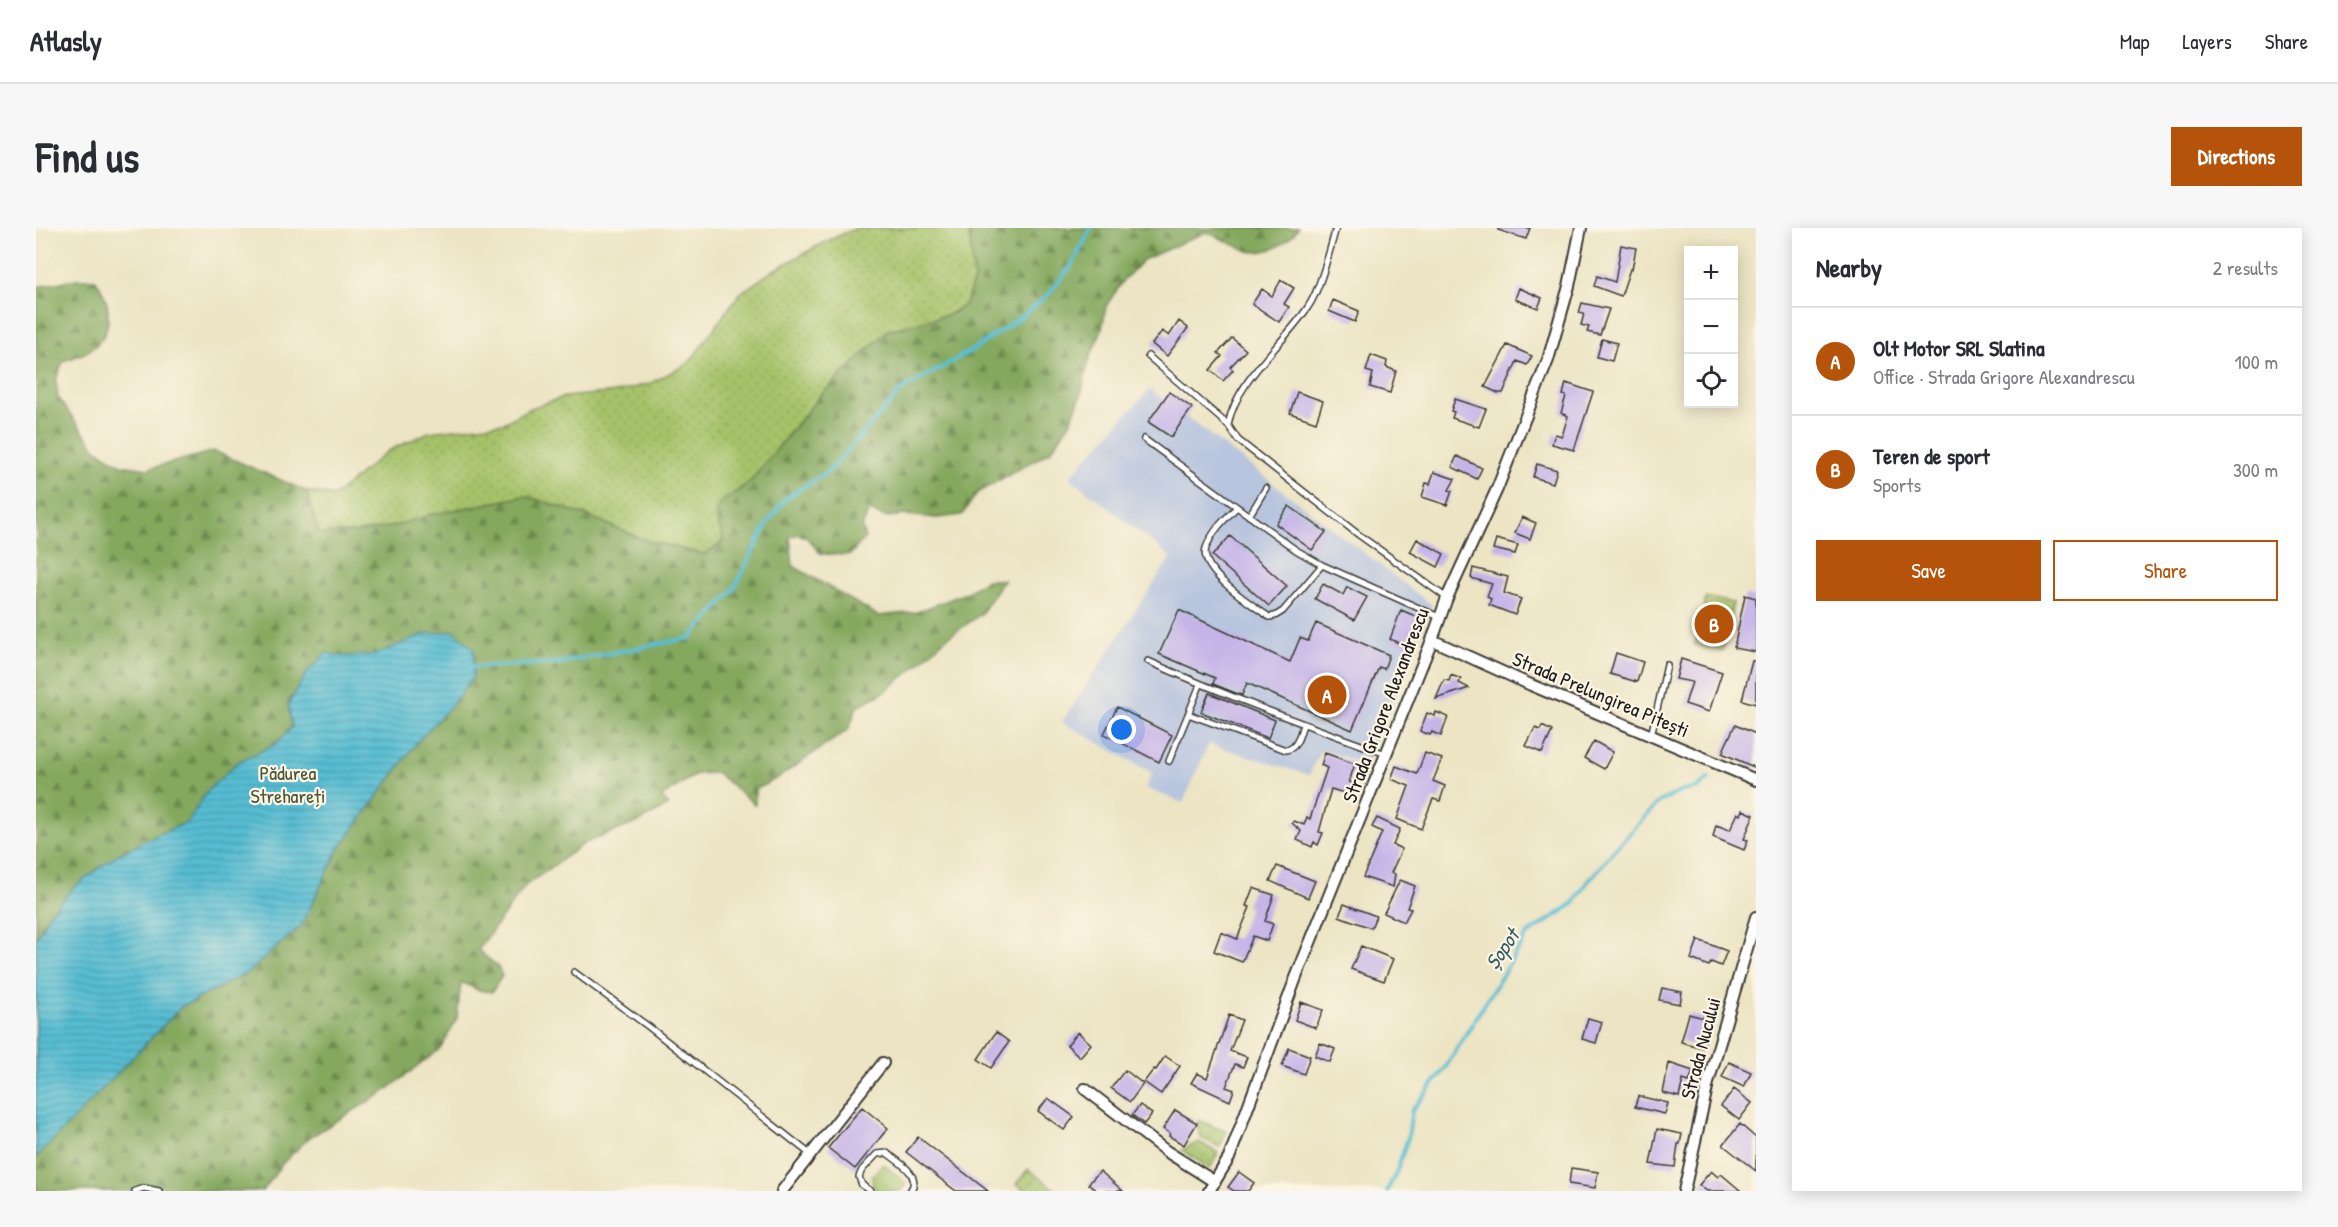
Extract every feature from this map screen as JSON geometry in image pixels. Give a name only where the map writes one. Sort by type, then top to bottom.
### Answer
[{"type":"street","name":"Strada Grigore Alexandrescu","points":[[1212,1187],[1229,1158],[1295,980],[1432,639],[1439,616],[1497,489],[1548,360],[1569,286],[1581,228]]},
{"type":"street","name":"Strada Prelungirea Pitești","points":[[1432,639],[1532,685],[1756,780]]},
{"type":"street","name":"Strada Nucului","points":[[1684,1191],[1708,1083],[1756,917]]},
{"type":"street","points":[[782,1191],[883,1063]]},
{"type":"street","points":[[1086,1089],[1212,1187]]},
{"type":"lane","points":[[1228,425],[1231,411],[1254,373],[1285,339],[1310,304],[1336,228]]},
{"type":"lane","points":[[1148,356],[1228,425],[1238,440],[1359,535],[1447,598]]},
{"type":"lane","points":[[1144,439],[1296,550],[1322,565],[1439,616]]},
{"type":"lane","points":[[1249,516],[1266,488]]},
{"type":"lane","points":[[1237,507],[1217,527],[1205,549],[1207,562],[1229,588],[1269,617],[1282,611],[1322,565]]},
{"type":"lane","points":[[1148,661],[1200,685],[1386,754]]},
{"type":"lane","points":[[1651,736],[1667,665]]},
{"type":"lane","points":[[1169,761],[1200,685]]},
{"type":"lane","points":[[1188,714],[1286,750],[1292,749],[1296,744],[1303,724]]},
{"type":"lane","points":[[574,972],[649,1027],[811,1155]]},
{"type":"lane","points":[[871,1191],[862,1185],[859,1177],[877,1154],[886,1153],[911,1173],[914,1187],[910,1191]]},
{"type":"lane","points":[[135,1191],[144,1188],[159,1191]]},
{"type":"shaded area","points":[[1150,389],[1432,605],[1366,764],[1321,750],[1309,775],[1209,744],[1183,803],[1146,788],[1152,773],[1062,722],[1171,557],[1069,477]]},
{"type":"green space","points":[[856,228],[970,228],[974,280],[965,305],[948,315],[888,330],[819,397],[750,482],[721,502],[723,539],[718,546],[704,554],[647,541],[588,516],[394,526],[355,533],[319,534],[306,491],[334,496],[388,451],[429,432],[504,423],[531,408],[564,397],[618,392],[651,383],[689,363],[739,294],[774,270]]},
{"type":"green space","name":"Pădurea Strehareți","points":[[970,228],[1298,228],[1277,247],[1263,251],[1249,251],[1206,232],[1143,260],[1122,282],[1106,306],[1102,329],[1089,360],[1081,395],[1071,421],[1051,451],[977,493],[962,515],[937,518],[906,515],[886,517],[869,511],[862,527],[865,538],[850,555],[821,554],[807,538],[799,534],[790,537],[793,566],[878,616],[917,612],[966,593],[987,580],[1004,580],[981,614],[944,640],[912,670],[881,694],[857,706],[849,729],[779,777],[755,790],[755,805],[717,773],[696,774],[661,797],[669,805],[641,821],[585,843],[525,886],[478,950],[498,967],[502,976],[492,992],[478,990],[461,982],[457,1018],[441,1048],[383,1093],[310,1137],[282,1164],[263,1191],[36,1191],[36,287],[76,279],[95,279],[101,288],[108,316],[104,335],[90,350],[63,361],[56,380],[58,398],[96,449],[121,465],[148,469],[214,451],[306,491],[319,534],[355,533],[394,526],[433,514],[526,496],[588,516],[647,541],[704,554],[718,546],[723,539],[715,513],[721,502],[750,482],[819,397],[888,330],[948,315],[965,305],[974,280]]},
{"type":"green space","points":[[1706,597],[1733,603],[1722,651],[1695,645]]},
{"type":"green space","points":[[1199,1120],[1226,1132],[1220,1147],[1201,1138],[1197,1125]]},
{"type":"green space","points":[[1199,1142],[1218,1153],[1210,1169],[1182,1150]]},
{"type":"green space","points":[[883,1164],[906,1183],[900,1191],[878,1191],[873,1187],[872,1176]]},
{"type":"green space","points":[[1028,1169],[1057,1191],[1027,1191],[1017,1184]]},
{"type":"water","points":[[454,631],[474,649],[473,677],[450,707],[418,741],[339,849],[301,926],[247,973],[181,1007],[36,1158],[36,939],[49,914],[75,886],[117,855],[188,822],[207,791],[238,762],[276,744],[292,727],[288,705],[305,675],[326,653],[341,656],[374,655],[425,634]]},
{"type":"building","points":[[1498,228],[1530,228],[1526,239],[1498,230]]},
{"type":"building","points":[[1621,245],[1636,248],[1632,269],[1630,269],[1621,296],[1594,286],[1597,276],[1615,282]]},
{"type":"building","points":[[1281,280],[1294,288],[1284,304],[1289,307],[1279,322],[1252,304],[1262,289],[1272,296]]},
{"type":"building","points":[[1519,288],[1542,298],[1538,308],[1515,299]]},
{"type":"building","points":[[1333,300],[1359,311],[1355,322],[1329,311]]},
{"type":"building","points":[[1582,303],[1609,309],[1600,335],[1587,332],[1589,327],[1581,325],[1584,314],[1579,313]]},
{"type":"building","points":[[1179,321],[1188,328],[1167,356],[1152,344],[1162,331],[1169,336]]},
{"type":"building","points":[[1232,338],[1246,350],[1230,367],[1233,370],[1223,381],[1210,370],[1222,356],[1218,353]]},
{"type":"building","points":[[1602,339],[1617,343],[1612,361],[1597,357]]},
{"type":"building","points":[[1507,345],[1532,356],[1527,365],[1517,361],[1503,393],[1498,393],[1485,387]]},
{"type":"building","points":[[1371,355],[1387,361],[1386,367],[1396,371],[1390,393],[1370,387],[1373,373],[1366,371]]},
{"type":"building","points":[[1566,383],[1593,392],[1574,450],[1552,444],[1555,434],[1562,436],[1568,416],[1561,413],[1566,396],[1563,395]]},
{"type":"building","points":[[1169,392],[1192,408],[1171,437],[1148,422]]},
{"type":"building","points":[[1297,392],[1323,401],[1316,422],[1290,413]]},
{"type":"building","points":[[1455,399],[1486,409],[1479,427],[1452,418],[1454,412],[1451,411]]},
{"type":"building","points":[[1457,456],[1482,468],[1477,479],[1452,467]]},
{"type":"building","points":[[1537,464],[1557,470],[1553,483],[1533,477]]},
{"type":"building","points":[[1434,472],[1455,479],[1449,490],[1452,491],[1447,505],[1422,497],[1426,483],[1430,484]]},
{"type":"building","points":[[1289,506],[1326,532],[1312,550],[1276,524]]},
{"type":"building","points":[[1522,517],[1536,523],[1530,539],[1515,533]]},
{"type":"building","points":[[1230,536],[1287,586],[1269,606],[1212,556]]},
{"type":"building","points":[[1417,539],[1444,554],[1438,567],[1410,552]]},
{"type":"building","points":[[1496,539],[1518,545],[1515,554],[1493,549]]},
{"type":"building","points":[[1473,568],[1508,577],[1504,593],[1521,599],[1515,615],[1489,605],[1491,599],[1487,597],[1492,584],[1471,578]]},
{"type":"building","points":[[1323,584],[1343,595],[1347,587],[1367,597],[1354,620],[1315,599]]},
{"type":"building","points":[[1745,595],[1756,598],[1756,652],[1734,648]]},
{"type":"building","points":[[1179,610],[1290,662],[1300,638],[1308,641],[1316,623],[1389,655],[1384,669],[1379,667],[1352,730],[1247,683],[1242,695],[1238,694],[1213,684],[1215,678],[1159,654]]},
{"type":"building","points":[[1401,610],[1420,618],[1407,647],[1390,639]]},
{"type":"building","points":[[1616,653],[1643,662],[1637,682],[1610,674]]},
{"type":"building","points":[[1681,659],[1722,672],[1709,712],[1685,704],[1692,682],[1676,679]]},
{"type":"building","points":[[1752,661],[1756,661],[1756,704],[1742,700]]},
{"type":"building","points":[[1451,675],[1461,679],[1459,683],[1469,688],[1436,699],[1444,680],[1449,681]]},
{"type":"building","points":[[1209,693],[1275,720],[1268,738],[1201,712]]},
{"type":"building","points":[[1117,707],[1172,735],[1159,762],[1104,734]]},
{"type":"building","points":[[1436,712],[1448,717],[1441,736],[1432,732],[1430,735],[1420,731],[1427,713],[1435,716]]},
{"type":"building","points":[[1735,725],[1756,734],[1756,768],[1722,753]]},
{"type":"building","points":[[1542,726],[1552,731],[1542,753],[1526,746],[1535,728],[1540,730]]},
{"type":"building","points":[[1594,741],[1613,752],[1604,769],[1584,758]]},
{"type":"building","points":[[1325,753],[1355,764],[1349,782],[1355,784],[1351,795],[1331,789],[1319,832],[1323,833],[1318,845],[1314,842],[1312,847],[1297,840],[1301,831],[1292,823],[1294,821],[1304,825],[1307,817],[1310,819],[1327,768],[1321,765]]},
{"type":"building","points":[[1425,753],[1442,759],[1433,781],[1445,786],[1440,801],[1433,799],[1421,829],[1397,819],[1409,786],[1391,779],[1396,766],[1417,774]]},
{"type":"building","points":[[1743,810],[1754,815],[1744,839],[1748,840],[1744,850],[1713,837],[1716,825],[1730,830],[1738,813],[1741,815]]},
{"type":"building","points":[[1377,818],[1400,829],[1393,845],[1402,849],[1391,873],[1395,874],[1393,887],[1363,877],[1382,832],[1372,827]]},
{"type":"building","points":[[1277,866],[1315,881],[1308,898],[1270,881]]},
{"type":"building","points":[[1400,880],[1415,886],[1407,908],[1411,909],[1404,922],[1384,913]]},
{"type":"building","points":[[1253,888],[1274,895],[1265,921],[1273,924],[1267,941],[1253,936],[1242,962],[1214,951],[1221,932],[1237,939],[1250,907],[1246,906]]},
{"type":"building","points":[[1344,904],[1376,916],[1371,928],[1339,916]]},
{"type":"building","points":[[1698,940],[1727,951],[1721,966],[1711,962],[1709,966],[1691,959]]},
{"type":"building","points":[[1361,946],[1393,959],[1384,981],[1351,969]]},
{"type":"building","points":[[1662,988],[1682,992],[1680,1004],[1659,1000]]},
{"type":"building","points":[[1301,1002],[1323,1010],[1316,1028],[1295,1020]]},
{"type":"building","points":[[1689,1014],[1711,1020],[1703,1048],[1681,1042]]},
{"type":"building","points":[[1229,1015],[1242,1020],[1230,1051],[1247,1057],[1243,1067],[1235,1064],[1226,1087],[1234,1090],[1230,1101],[1191,1083],[1197,1073],[1207,1078]]},
{"type":"building","points":[[1588,1018],[1602,1022],[1596,1043],[1582,1039]]},
{"type":"building","points":[[996,1032],[1009,1042],[991,1068],[978,1059]]},
{"type":"building","points":[[1078,1032],[1091,1044],[1080,1057],[1067,1045]]},
{"type":"building","points":[[1320,1043],[1335,1049],[1330,1062],[1315,1056]]},
{"type":"building","points":[[1289,1048],[1310,1056],[1304,1074],[1282,1066]]},
{"type":"building","points":[[1165,1056],[1180,1066],[1161,1094],[1144,1082]]},
{"type":"building","points":[[1729,1062],[1751,1072],[1744,1087],[1722,1077]]},
{"type":"building","points":[[1669,1063],[1693,1071],[1689,1082],[1683,1080],[1679,1097],[1663,1093]]},
{"type":"building","points":[[1125,1070],[1143,1084],[1130,1102],[1111,1088]]},
{"type":"building","points":[[1734,1089],[1752,1103],[1739,1120],[1721,1106]]},
{"type":"building","points":[[1638,1096],[1668,1103],[1665,1114],[1635,1107]]},
{"type":"building","points":[[1048,1098],[1074,1117],[1064,1130],[1038,1111]]},
{"type":"building","points":[[1140,1105],[1152,1114],[1144,1124],[1132,1115]]},
{"type":"building","points":[[862,1107],[888,1128],[855,1169],[828,1148]]},
{"type":"building","points":[[1175,1110],[1197,1123],[1184,1145],[1169,1136],[1170,1133],[1163,1129]]},
{"type":"building","points":[[1740,1124],[1756,1138],[1756,1171],[1723,1145]]},
{"type":"building","points":[[1657,1129],[1682,1134],[1680,1144],[1678,1144],[1675,1167],[1650,1164]]},
{"type":"building","points":[[918,1137],[988,1191],[956,1191],[906,1152]]},
{"type":"building","points":[[1571,1168],[1598,1172],[1595,1188],[1569,1184]]},
{"type":"building","points":[[1100,1171],[1123,1191],[1097,1191],[1088,1184]]},
{"type":"building","points":[[1711,1171],[1718,1177],[1721,1174],[1741,1191],[1707,1191],[1699,1185]]},
{"type":"building","points":[[1239,1172],[1254,1183],[1248,1191],[1234,1191],[1228,1187]]},
{"type":"waterway","points":[[471,667],[558,663],[690,638],[733,591],[766,526],[785,499],[829,471],[902,390],[974,349],[1021,317],[1048,295],[1072,265],[1091,228]]},
{"type":"waterway","name":"Șopot","points":[[1387,1191],[1408,1138],[1412,1110],[1442,1073],[1527,935],[1574,903],[1586,884],[1617,847],[1659,802],[1682,791],[1698,788],[1709,778]]},
{"type":"place","name":"Teren de sport","points":[[1714,624]]},
{"type":"place","name":"Olt Motor SRL Slatina","points":[[1327,695]]}]
